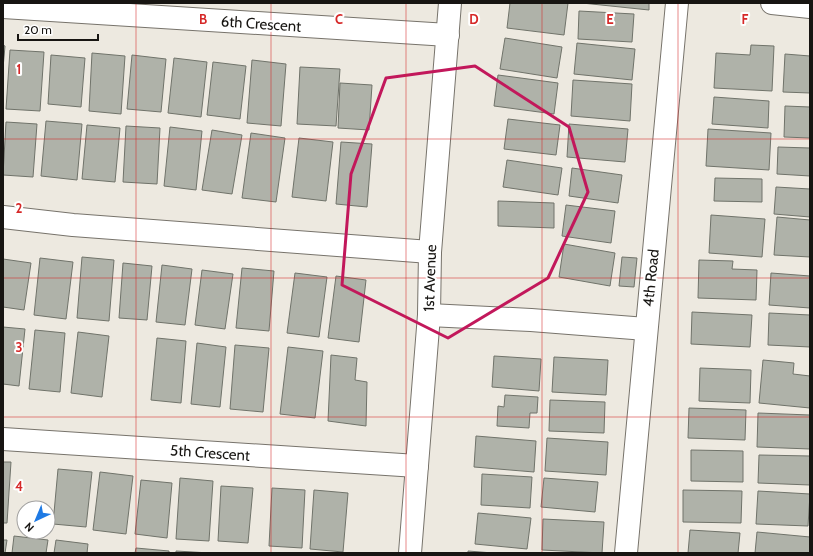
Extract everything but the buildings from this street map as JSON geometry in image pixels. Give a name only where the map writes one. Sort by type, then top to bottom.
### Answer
[{"type":"street","name":"1st Avenue","points":[[410,553],[429,315],[430,252],[450,3]]},
{"type":"street","name":"4th Road","points":[[626,553],[677,3]]},
{"type":"street","points":[[772,3],[810,7]]},
{"type":"street","name":"6th Crescent","points":[[3,7],[448,36]]},
{"type":"street","points":[[3,217],[73,225],[430,252]]},
{"type":"street","points":[[429,315],[531,320],[646,329]]},
{"type":"street","name":"5th Crescent","points":[[3,439],[417,466]]},
{"type":"highlighted area","points":[[475,66],[569,127],[588,192],[548,278],[448,338],[342,285],[351,174],[386,78]]}]
